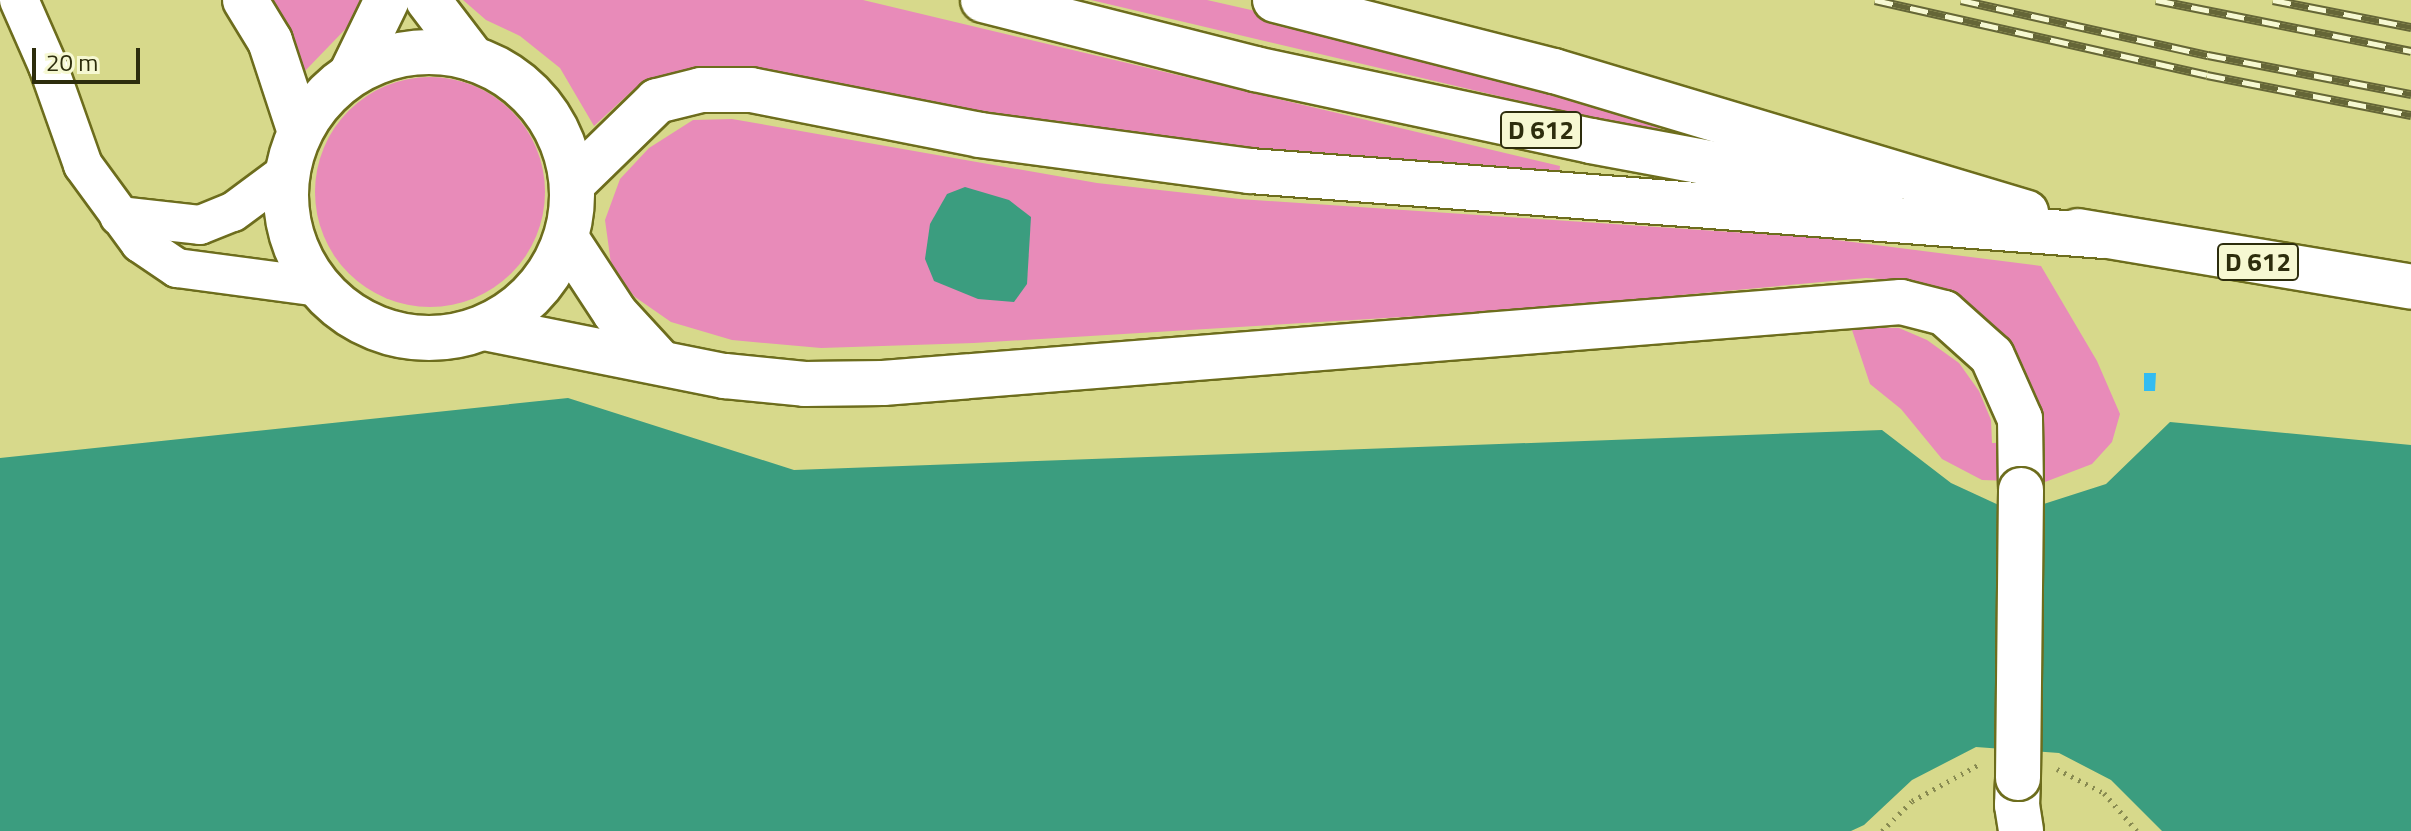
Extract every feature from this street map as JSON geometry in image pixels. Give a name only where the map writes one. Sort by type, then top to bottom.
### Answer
[{"type":"main road","points":[[245,0],[270,41],[294,152]]},
{"type":"main road","points":[[351,74],[387,0]]},
{"type":"main road","points":[[428,0],[473,59]]},
{"type":"main road","name":"D 612","points":[[983,0],[1255,69],[1545,131],[2105,236],[2411,287]]},
{"type":"main road","points":[[1275,0],[1554,71],[2105,236]]},
{"type":"main road","points":[[442,52],[473,59],[503,73],[530,93],[544,111],[565,151],[572,184],[566,238],[553,267],[535,292],[512,313],[484,328],[456,336],[425,339],[395,335],[341,309],[319,287],[302,262],[291,233],[286,203],[294,152],[321,100],[351,74],[380,60],[410,53],[442,52]]},
{"type":"main road","points":[[572,184],[657,101],[701,90],[751,90],[980,135],[1250,171],[2105,236]]},
{"type":"main road","points":[[566,238],[615,313],[659,361]]},
{"type":"main road","points":[[484,328],[725,376],[805,384],[883,383],[1901,302],[1944,313],[1992,356],[2020,419],[2016,811]]},
{"type":"street","points":[[19,0],[48,66],[83,165],[140,243],[177,268],[319,287]]},
{"type":"street","points":[[119,216],[200,225],[233,212],[294,152]]},
{"type":"shaded area","points":[[266,0],[364,0],[359,15],[304,72]]},
{"type":"shaded area","points":[[463,0],[863,0],[1560,166],[1558,185],[1113,138],[712,67],[683,71],[634,89],[594,126],[560,68],[520,36],[486,20]]},
{"type":"shaded area","points":[[1091,0],[1207,0],[1384,40],[1662,113],[1659,134]]},
{"type":"shaded area","points":[[430,77],[474,85],[512,110],[537,148],[545,192],[537,236],[512,274],[474,299],[430,307],[386,299],[348,274],[323,236],[315,192],[323,148],[348,110],[386,85]]},
{"type":"shaded area","points":[[732,119],[1097,183],[1240,199],[1821,238],[2041,266],[2097,361],[2120,414],[2112,442],[2092,464],[2045,482],[1982,480],[1942,459],[1901,409],[1870,384],[1851,327],[1899,328],[1927,340],[1959,363],[1979,391],[1991,420],[1992,443],[2043,442],[2040,417],[2024,367],[1992,323],[1957,296],[1915,281],[1866,278],[1518,310],[974,343],[821,348],[732,340],[671,322],[635,297],[612,271],[605,220],[620,179],[649,148],[693,120]]},
{"type":"shaded area","points":[[965,187],[1009,200],[1031,217],[1027,284],[1014,302],[978,299],[934,281],[925,259],[930,224],[947,194]]},
{"type":"shaded area","points":[[568,398],[794,470],[1882,430],[1951,483],[2016,513],[2106,484],[2170,422],[2411,445],[2411,831],[2162,831],[2111,780],[2059,753],[1976,747],[1912,780],[1864,825],[1851,831],[0,831],[0,458]]},
{"type":"building","points":[[2144,373],[2156,373],[2155,391],[2144,391]]},
{"type":"railway","points":[[1875,0],[2207,75],[2411,115]]},
{"type":"railway","points":[[1961,0],[2208,55],[2411,94]]},
{"type":"railway","points":[[2156,0],[2411,51]]},
{"type":"railway","points":[[2273,0],[2411,27]]}]
